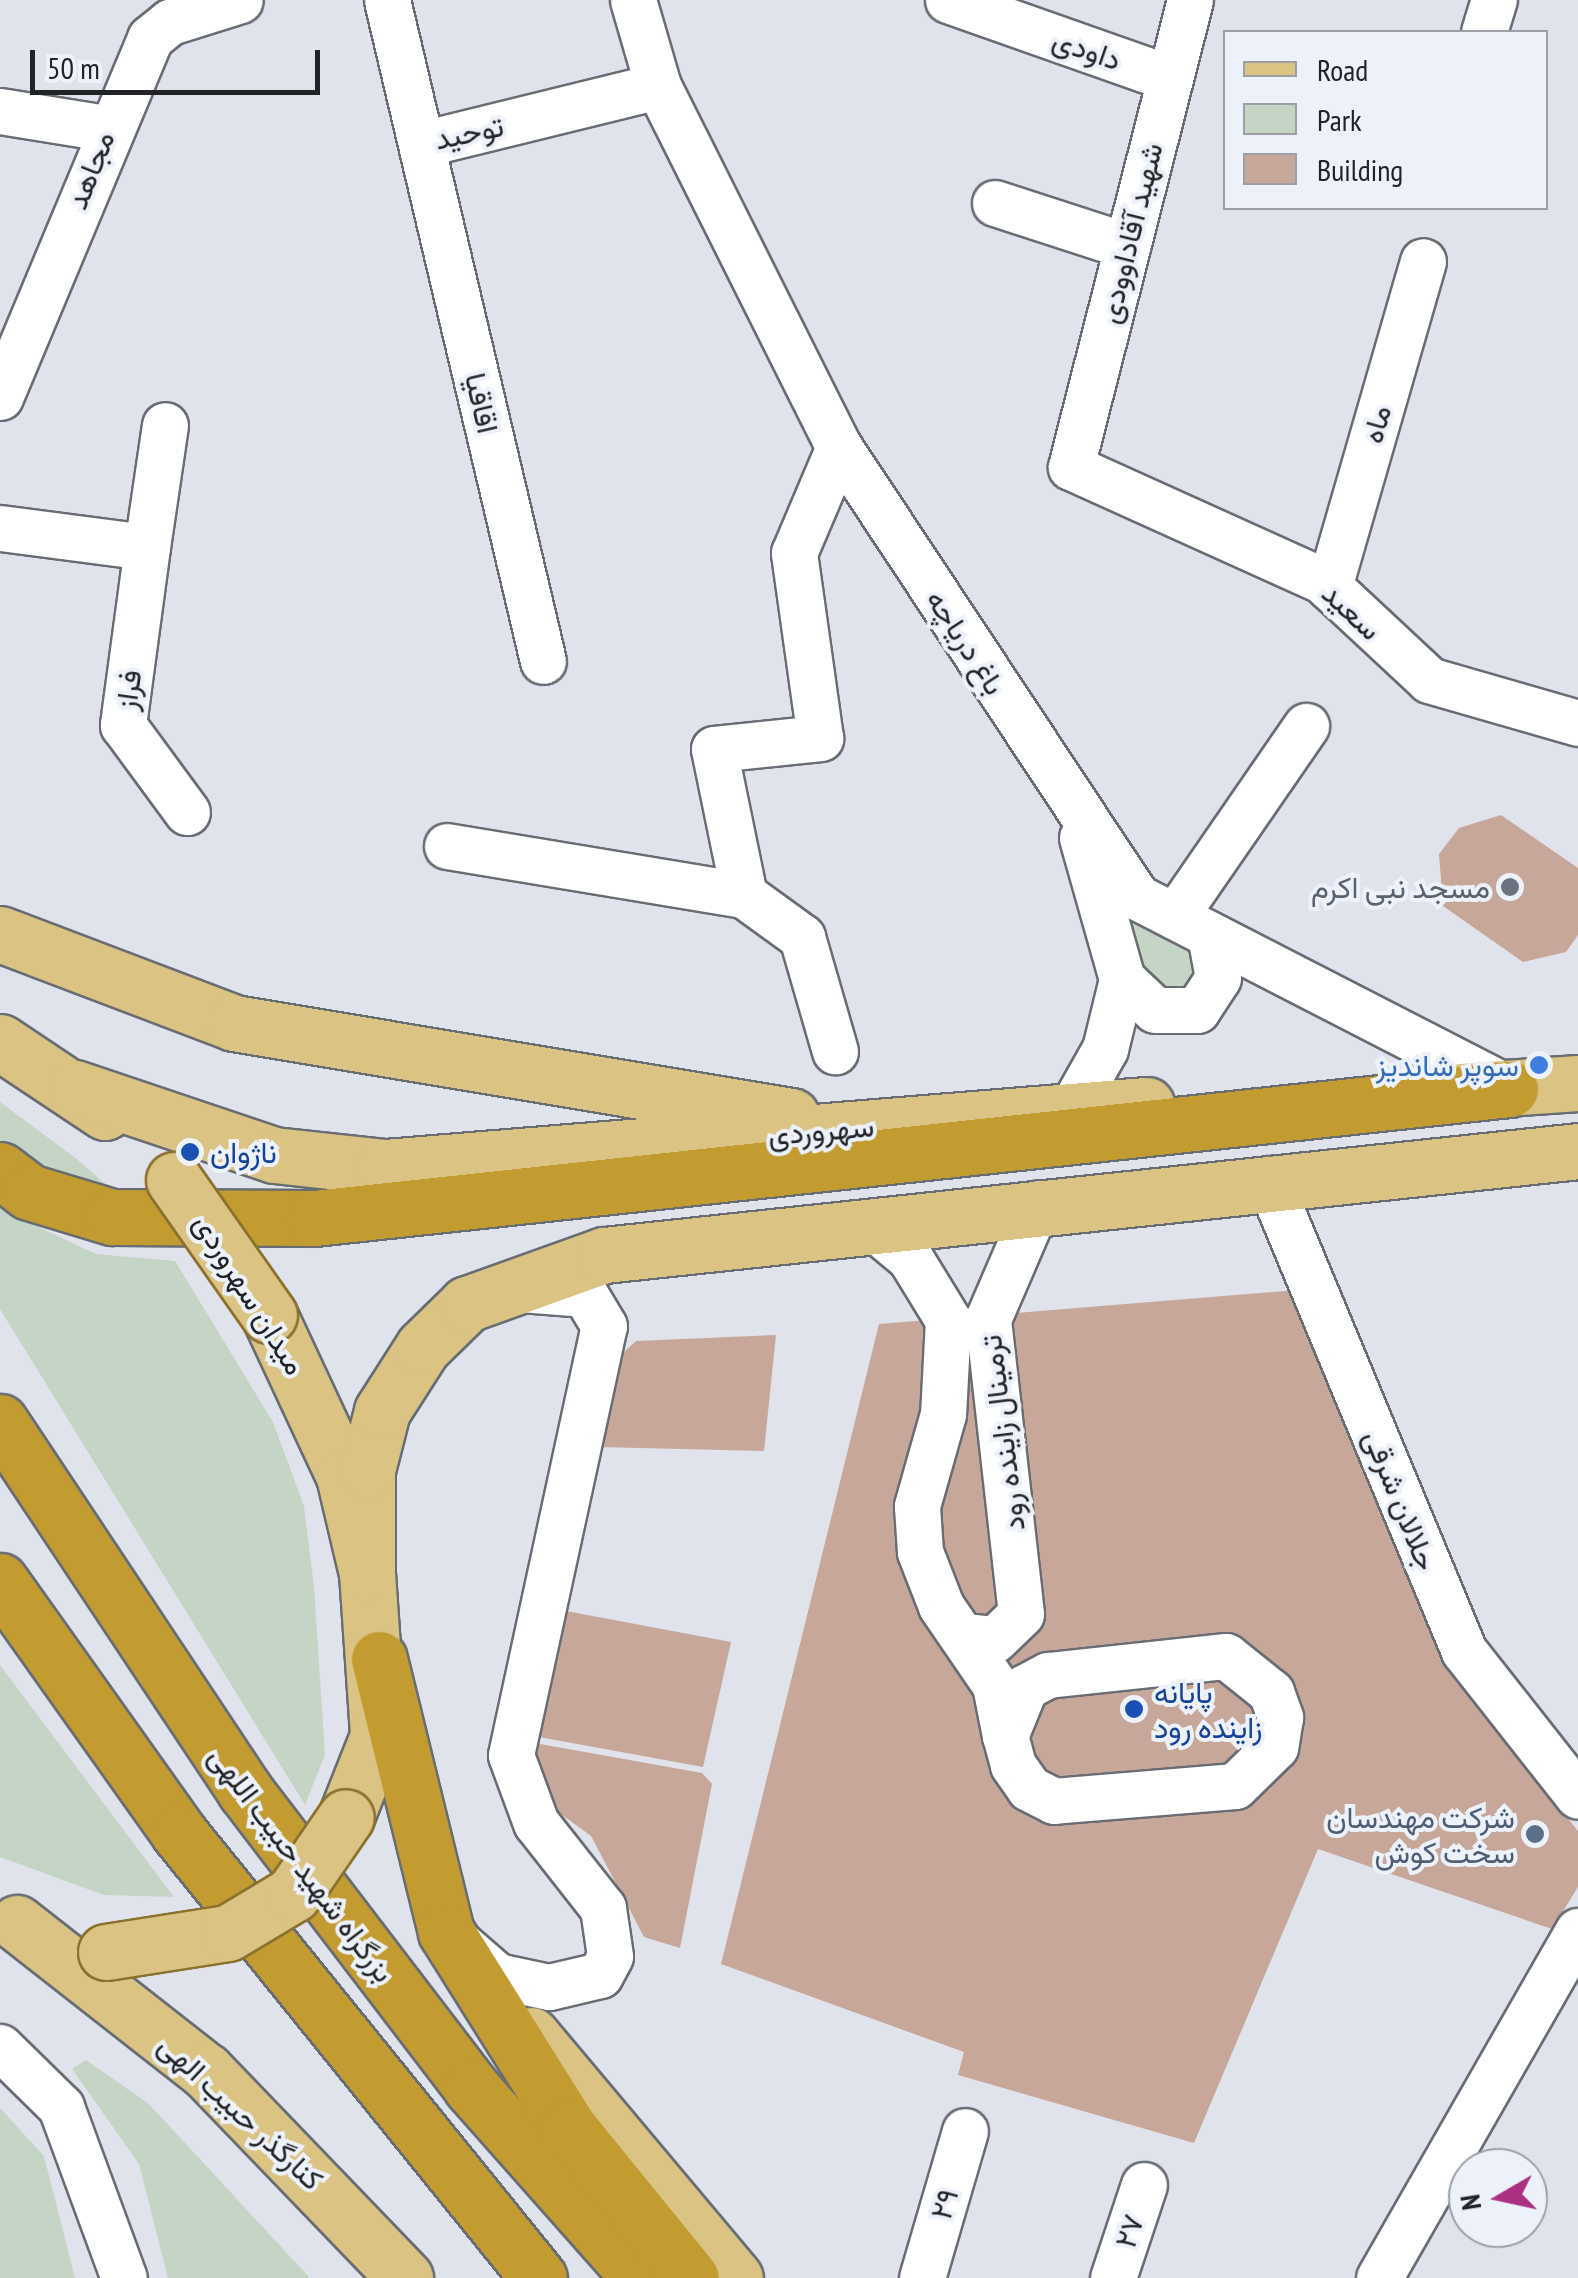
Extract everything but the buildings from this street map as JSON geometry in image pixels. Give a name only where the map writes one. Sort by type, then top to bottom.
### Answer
[{"type":"highway","points":[[0,1170],[29,1192],[112,1218],[314,1218],[1510,1089]]},
{"type":"highway","name":"بزرگراه شهید حبیب اللهی","points":[[0,1422],[245,1791],[471,2088],[640,2278]]},
{"type":"highway","points":[[0,1581],[178,1833],[539,2278]]},
{"type":"highway","points":[[378,1659],[446,1932],[569,2128],[691,2278]]},
{"type":"main road","points":[[0,934],[234,1023],[726,1100],[842,1128]]},
{"type":"main road","name":"میدان سهروردی","points":[[4,1039],[76,1088],[174,1180],[270,1315],[344,1476],[368,1573],[378,1659],[378,1736],[346,1817],[293,1894],[228,1933],[106,1952],[8,1920]]},
{"type":"main road","name":"سهروردی","points":[[76,1088],[274,1155],[385,1166],[1071,1108],[1578,1083]]},
{"type":"main road","points":[[368,1573],[368,1470],[382,1411],[456,1314],[509,1289],[604,1255],[1268,1178],[1578,1151]]},
{"type":"main road","name":"کنارگذر حبیب الهی","points":[[8,1920],[206,2071],[314,2179],[405,2278]]},
{"type":"main road","points":[[446,1932],[736,2278]]},
{"type":"main road","points":[[314,2179],[350,2278]]},
{"type":"street","name":"مجاهد","points":[[0,398],[106,128],[150,38],[170,22],[240,0]]},
{"type":"street","name":"توحید","points":[[386,0],[422,144],[658,86]]},
{"type":"street","name":"باغ دریاچه","points":[[634,0],[658,86],[838,447],[1073,807],[1137,897],[1510,1089]]},
{"type":"street","name":"داودی","points":[[948,0],[1170,78]]},
{"type":"street","name":"شهید آقاداوودی","points":[[1071,466],[1190,0]]},
{"type":"street","points":[[1485,30],[1494,0]]},
{"type":"street","points":[[0,110],[106,128]]},
{"type":"street","name":"اقاقیا","points":[[422,144],[543,661]]},
{"type":"street","points":[[995,202],[1127,246]]},
{"type":"street","name":"ماه","points":[[1329,587],[1424,261]]},
{"type":"street","name":"فراز","points":[[165,425],[123,725],[187,812]]},
{"type":"street","points":[[744,895],[714,749],[820,738],[794,553],[838,447]]},
{"type":"street","name":"سعید","points":[[1071,466],[1329,587],[1428,680],[1578,723]]},
{"type":"street","points":[[0,528],[147,548]]},
{"type":"street","points":[[1122,980],[1154,1010],[1197,1010],[1218,978],[1192,925],[1306,726]]},
{"type":"street","points":[[1071,1108],[1105,1049],[1122,980],[1073,807]]},
{"type":"street","points":[[447,846],[744,895],[802,937],[835,1051]]},
{"type":"street","name":"جلالان شرقی","points":[[1268,1178],[1464,1652],[1578,1796]]},
{"type":"street","name":"ترمینال زاینده رود","points":[[868,1223],[910,1258],[948,1320],[943,1414],[917,1506],[930,1585],[995,1686],[1005,1736],[1029,1788],[1054,1801],[1234,1786],[1275,1747],[1280,1717],[1271,1692],[1226,1656],[1048,1676],[1028,1654],[988,1318],[1038,1204]]},
{"type":"street","points":[[446,1932],[497,1976],[524,1983],[578,1985],[600,1975],[610,1956],[603,1908],[536,1822],[511,1755],[604,1326],[585,1294],[509,1289]]},
{"type":"street","points":[[964,1636],[995,1639],[1022,1614]]},
{"type":"street","points":[[1005,1736],[1024,1687],[1048,1676]]},
{"type":"street","points":[[1380,2278],[1578,1931]]},
{"type":"street","points":[[0,2047],[61,2107],[124,2278]]},
{"type":"street","name":"۲۹","points":[[922,2278],[966,2131]]},
{"type":"street","name":"۲۷","points":[[1114,2278],[1144,2185]]},
{"type":"green space","points":[[1117,904],[1191,942],[1201,977],[1178,996],[1149,989]]},
{"type":"green space","points":[[0,1102],[78,1160],[127,1203],[0,1150]]},
{"type":"green space","points":[[0,1209],[96,1254],[175,1261],[273,1422],[304,1506],[314,1587],[325,1755],[305,1805],[0,1309]]},
{"type":"green space","points":[[0,1665],[174,1897],[104,1895],[0,1857]]},
{"type":"green space","points":[[86,2060],[149,2104],[310,2278],[168,2278],[139,2164],[72,2069]]},
{"type":"green space","points":[[0,2108],[44,2156],[75,2278],[0,2278]]},
{"type":"place","name":"مسجد نبی اکرم","points":[[1510,887]]},
{"type":"place","name":"سوپر شاندیز","points":[[1539,1065]]},
{"type":"place","name":"ناژوان","points":[[190,1152]]},
{"type":"place","name":"پایانه زاینده رود","points":[[1134,1709]]},
{"type":"place","name":"شرکت مهندسان سخت کوش","points":[[1535,1834]]}]
